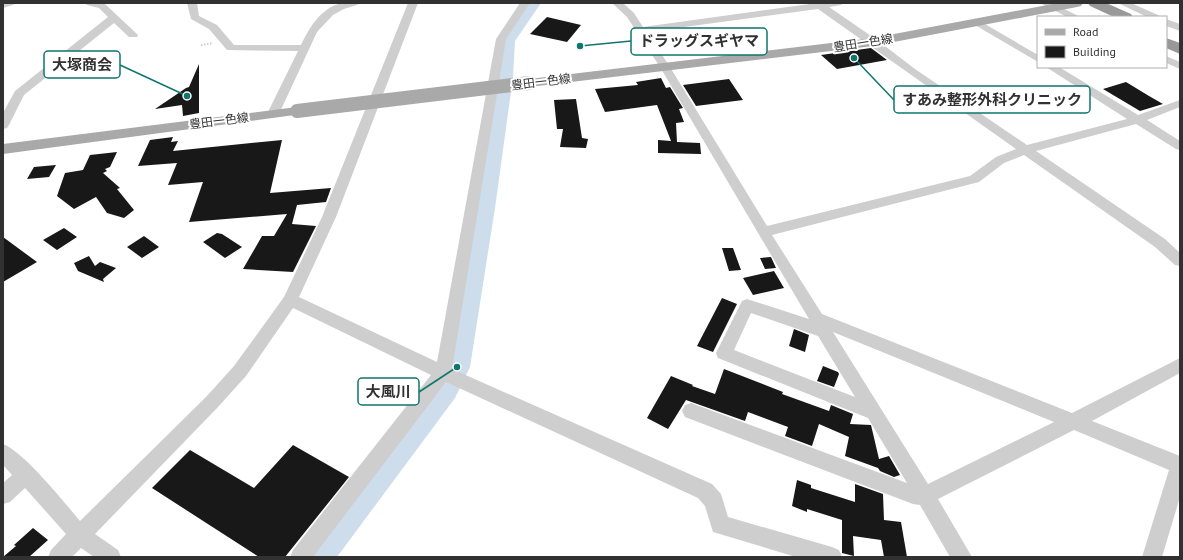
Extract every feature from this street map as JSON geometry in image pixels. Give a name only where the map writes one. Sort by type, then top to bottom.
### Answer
[{"type":"highway","points":[[1078,3],[1123,16]]},
{"type":"highway","points":[[1167,35],[1180,41]]},
{"type":"highway","points":[[1167,43],[1180,49]]},
{"type":"main road","name":"豊田一色線","points":[[3,149],[297,111],[873,42],[978,23],[1050,5],[1078,3]]},
{"type":"street","points":[[3,5],[10,3]]},
{"type":"street","points":[[90,3],[106,4],[115,17],[133,36]]},
{"type":"street","points":[[192,3],[194,17],[213,27],[231,48],[304,48]]},
{"type":"street","points":[[273,114],[312,32],[326,16],[338,7],[354,3]]},
{"type":"street","points":[[58,557],[212,402],[240,371],[290,300],[329,217],[413,3]]},
{"type":"street","points":[[300,557],[443,373],[501,39],[525,3]]},
{"type":"street","points":[[616,3],[631,15],[665,67],[763,232],[962,557]]},
{"type":"street","points":[[640,30],[838,3]]},
{"type":"street","points":[[1123,3],[1153,16]]},
{"type":"street","points":[[1050,5],[1073,16]]},
{"type":"street","points":[[821,6],[873,42],[911,71],[1160,244],[1180,261]]},
{"type":"street","points":[[3,125],[19,93],[115,17]]},
{"type":"street","points":[[1167,22],[1180,28]]},
{"type":"street","points":[[978,23],[1037,58]]},
{"type":"street","points":[[1167,60],[1180,66]]},
{"type":"street","points":[[1053,68],[1180,146]]},
{"type":"street","points":[[763,232],[974,179],[1000,160],[1025,150],[1137,120],[1180,103]]},
{"type":"street","points":[[290,300],[443,373],[705,491],[714,501],[720,525],[832,557]]},
{"type":"street","points":[[874,412],[724,353],[748,305],[820,324],[1074,422],[1180,465],[1152,557]]},
{"type":"street","points":[[691,411],[913,495],[924,496],[1074,422],[1180,365]]},
{"type":"street","points":[[3,453],[26,475],[80,535],[111,557]]},
{"type":"street","points":[[3,495],[26,475]]},
{"type":"building","points":[[547,17],[581,25],[567,42],[530,34]]},
{"type":"building","points":[[871,48],[887,60],[837,69],[821,55]]},
{"type":"building","points":[[199,64],[199,113],[183,116],[182,105],[155,109],[189,87]]},
{"type":"building","points":[[661,78],[666,88],[670,87],[683,108],[679,109],[684,122],[676,123],[677,142],[700,143],[701,154],[658,153],[658,140],[671,141],[657,105],[605,112],[595,89],[638,85],[636,82]]},
{"type":"building","points":[[729,79],[743,100],[696,106],[683,85]]},
{"type":"building","points":[[1126,82],[1163,104],[1140,111],[1103,89]]},
{"type":"building","points":[[576,99],[582,138],[588,139],[586,148],[560,147],[563,129],[557,129],[554,100]]},
{"type":"building","points":[[173,137],[171,142],[178,141],[173,151],[282,140],[270,193],[331,188],[326,202],[297,205],[292,224],[316,226],[293,272],[243,269],[262,236],[274,236],[287,214],[189,222],[203,182],[168,185],[177,163],[138,166],[150,140]]},
{"type":"building","points":[[117,152],[110,167],[105,169],[107,171],[103,173],[120,188],[117,189],[134,210],[124,218],[107,213],[96,197],[74,209],[57,196],[65,173],[83,170],[90,155]]},
{"type":"building","points":[[56,165],[49,177],[27,179],[34,167]]},
{"type":"building","points":[[64,228],[77,237],[57,250],[43,240]]},
{"type":"building","points":[[217,233],[222,234],[242,247],[225,258],[203,242]]},
{"type":"building","points":[[144,236],[159,247],[142,258],[127,247]]},
{"type":"building","points":[[3,237],[37,262],[3,282]]},
{"type":"building","points":[[722,248],[733,248],[741,270],[729,271]]},
{"type":"building","points":[[89,256],[95,266],[100,262],[116,268],[103,279],[104,282],[78,271],[74,263]]},
{"type":"building","points":[[771,257],[776,268],[765,269],[760,258]]},
{"type":"building","points":[[774,271],[784,288],[753,295],[743,278]]},
{"type":"building","points":[[722,298],[737,304],[713,352],[697,346]]},
{"type":"building","points":[[794,329],[809,335],[805,352],[789,346]]},
{"type":"building","points":[[823,366],[838,372],[839,374],[834,387],[817,381]]},
{"type":"building","points":[[724,369],[783,392],[782,394],[829,411],[831,405],[853,414],[850,424],[871,425],[879,459],[889,456],[900,475],[894,477],[880,471],[878,468],[845,456],[849,437],[819,424],[812,446],[785,436],[788,427],[748,412],[745,421],[686,400],[668,429],[647,418],[671,376],[693,385],[692,386],[715,394]]},
{"type":"building","points":[[293,445],[349,477],[285,557],[259,557],[152,488],[190,450],[254,488]]},
{"type":"building","points":[[797,480],[811,485],[811,488],[855,502],[855,484],[883,494],[884,520],[901,522],[907,557],[884,557],[881,540],[853,536],[854,556],[842,553],[842,520],[807,509],[807,512],[792,506]]},
{"type":"building","points":[[33,528],[48,540],[29,557],[3,557],[16,546],[14,545]]},
{"type":"waterway","points":[[318,557],[446,390],[457,367],[485,208],[505,77],[507,41],[534,3]]},
{"type":"place","name":"ドラッグスギヤマ","points":[[580,46]]},
{"type":"place","name":"すあみ整形外科クリニック","points":[[854,58]]},
{"type":"place","name":"大塚商会","points":[[187,96]]},
{"type":"place","name":"大風川","points":[[457,367]]}]
